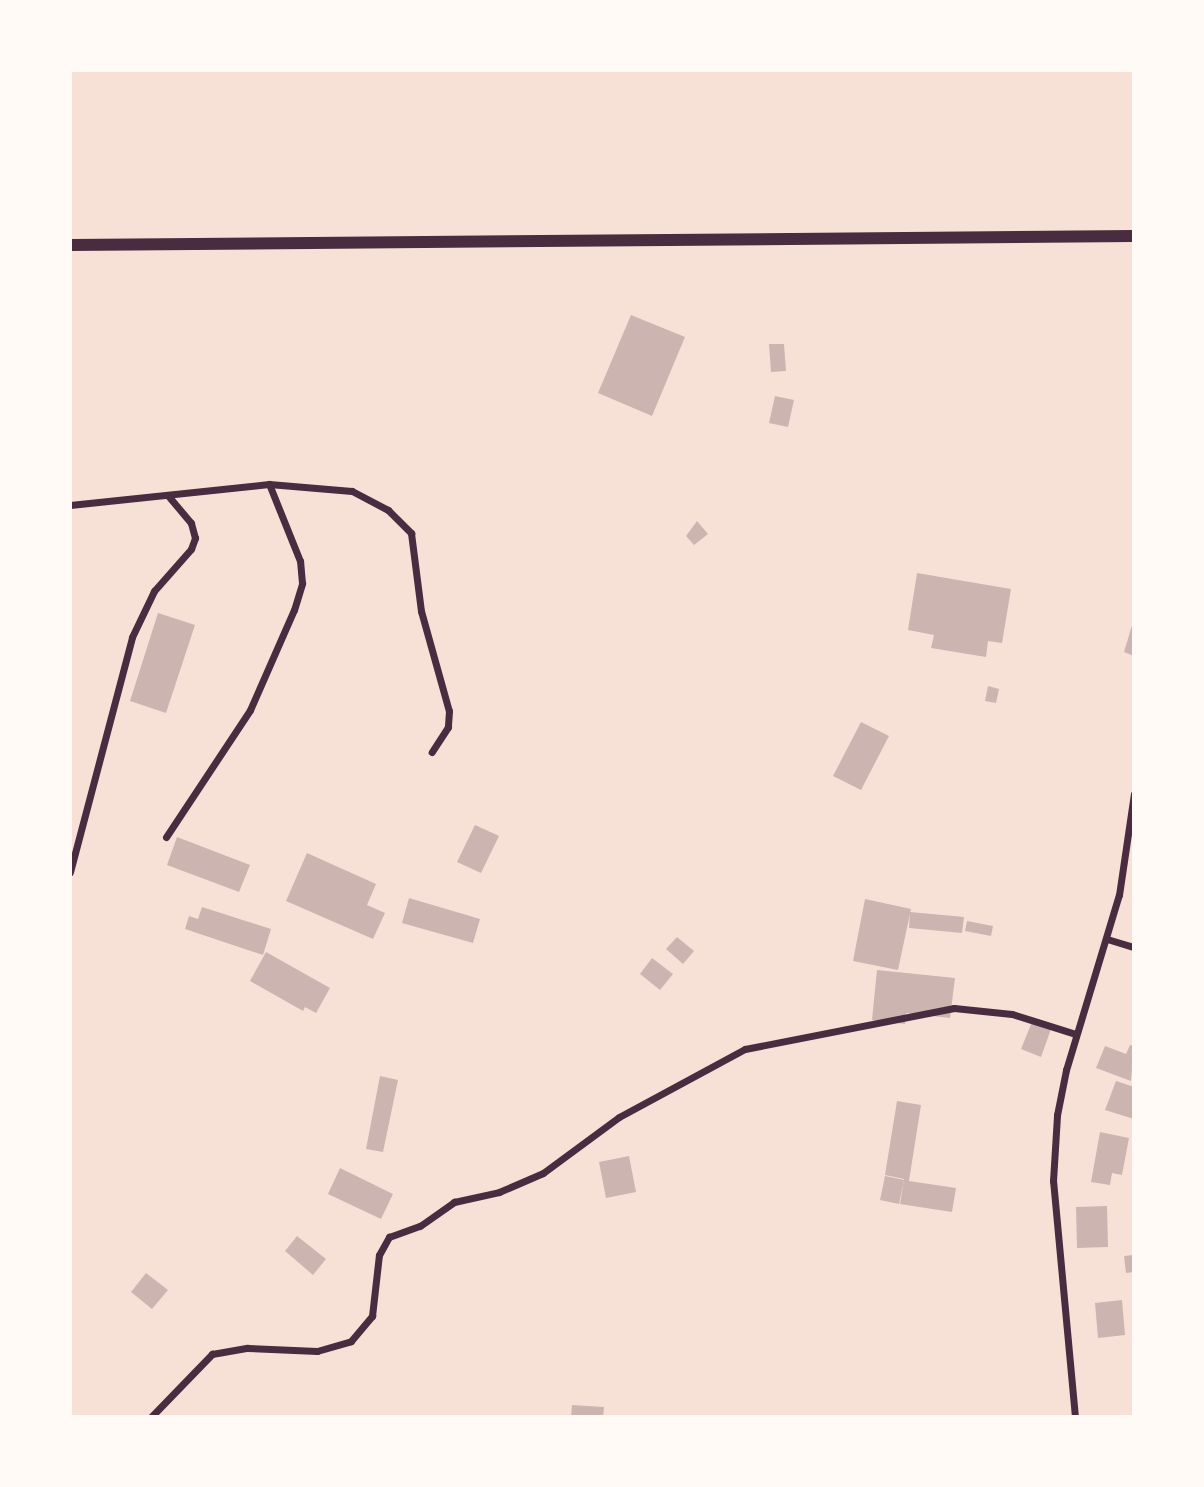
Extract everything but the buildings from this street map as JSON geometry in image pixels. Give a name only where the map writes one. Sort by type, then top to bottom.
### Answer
[{"type":"main road","points":[[70,245],[1134,236]]},
{"type":"street","points":[[166,837],[250,709],[294,610],[302,583],[300,561],[269,484]]},
{"type":"street","points":[[70,505],[269,484],[352,491],[388,510],[411,534],[421,611],[450,711],[448,727],[432,752]]},
{"type":"street","points":[[70,872],[132,638],[154,591],[191,548],[195,537],[191,523],[168,496]]},
{"type":"street","points":[[1074,1417],[1053,1181],[1057,1115],[1076,1034],[1119,895],[1134,794]]},
{"type":"street","points":[[1107,939],[1134,947]]},
{"type":"street","points":[[150,1417],[212,1354],[247,1348],[329,1350],[360,1334],[374,1309],[379,1255],[396,1233],[420,1226],[454,1202],[499,1192],[543,1173],[619,1117],[746,1049],[864,1028],[954,1008],[984,1008],[1076,1034]]}]
